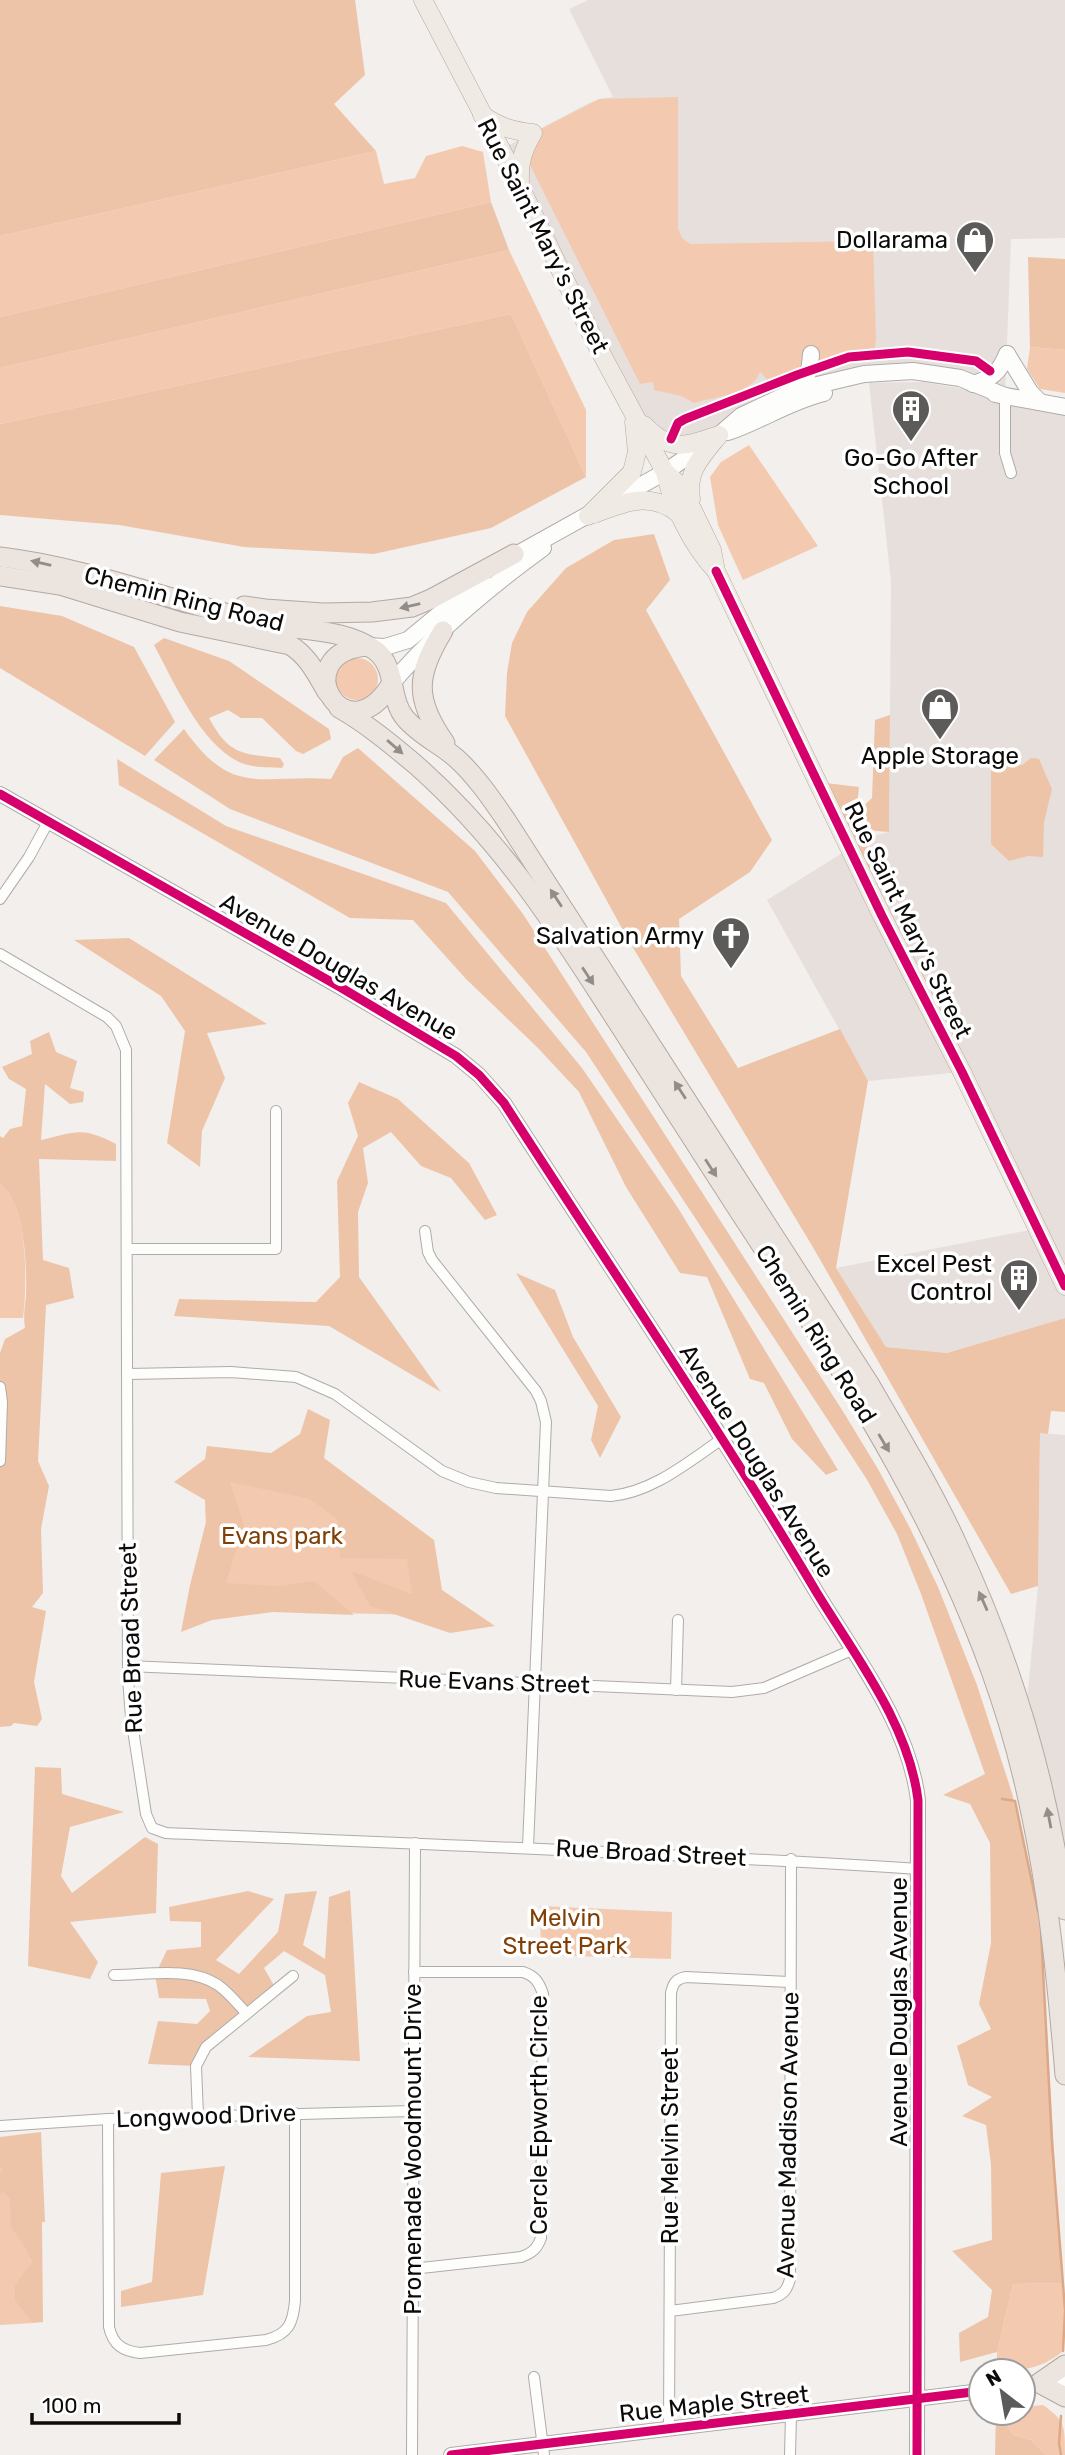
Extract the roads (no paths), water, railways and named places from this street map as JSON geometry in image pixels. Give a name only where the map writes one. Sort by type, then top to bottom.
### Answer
[{"type":"highway","points":[[109,579],[265,609],[323,613],[372,612],[412,607],[514,554]]},
{"type":"highway","name":"Chemin Ring Road","points":[[0,557],[27,560],[109,579],[270,624],[347,636],[367,646]]},
{"type":"highway","name":"Chemin Ring Road","points":[[0,576],[60,585],[180,622],[290,645],[302,652],[310,662],[327,692]]},
{"type":"highway","points":[[443,631],[424,668],[421,687],[424,708],[432,725],[456,758]]},
{"type":"highway","points":[[367,646],[382,657],[392,683],[382,699],[369,709],[358,712],[340,708],[327,692],[325,681],[331,663],[348,649],[367,646]]},
{"type":"highway","name":"Chemin Ring Road","points":[[392,683],[405,719],[456,758],[506,820],[870,1385],[915,1461],[957,1542],[988,1614],[1025,1721],[1045,1799],[1065,1910]]},
{"type":"highway","name":"Chemin Ring Road","points":[[340,708],[384,738],[456,801],[479,825],[533,894],[808,1319],[906,1479],[970,1614],[1011,1733],[1031,1807],[1046,1881],[1065,2075]]},
{"type":"highway","points":[[1037,2381],[1065,2365]]},
{"type":"highway","points":[[1037,2386],[1065,2396]]},
{"type":"main road","name":"Rue Saint Mary's Street","points":[[423,0],[665,472],[670,492],[688,514],[701,555],[716,571],[882,916],[966,1080],[1065,1286]]},
{"type":"main road","points":[[482,115],[513,131],[533,133],[523,151],[519,166],[521,189]]},
{"type":"main road","points":[[796,390],[806,380],[810,371],[811,354],[825,375],[836,379]]},
{"type":"main road","points":[[973,383],[994,375],[1002,367],[1007,354],[1030,392],[1040,402]]},
{"type":"main road","points":[[367,646],[385,647],[408,640],[514,554],[665,472],[719,435],[741,416],[796,390],[864,374],[913,371],[930,372],[973,383],[1005,396]]},
{"type":"main road","points":[[634,415],[657,438],[672,445],[691,444],[749,426],[788,405],[818,394],[869,383],[923,382],[1065,407]]},
{"type":"main road","points":[[392,683],[421,649],[488,589],[588,516],[632,472],[637,452],[634,415]]},
{"type":"main road","points":[[588,516],[623,503],[646,500],[667,504],[688,514],[694,467],[719,435]]},
{"type":"street","points":[[1005,396],[1005,453],[1011,472]]},
{"type":"street","name":"Avenue Douglas Avenue","points":[[0,794],[340,987],[456,1056],[479,1075],[504,1103],[764,1503],[892,1716],[909,1756],[918,1800],[917,2455]]},
{"type":"street","points":[[0,899],[29,857],[48,822]]},
{"type":"street","name":"Rue Broad Street","points":[[0,954],[107,1017],[122,1037],[128,1063],[128,1667],[136,1756],[146,1814],[152,1828],[166,1833],[528,1847],[919,1869]]},
{"type":"street","points":[[128,1249],[276,1249],[276,1111]]},
{"type":"street","points":[[425,1231],[432,1260],[536,1391],[546,1422],[528,1847]]},
{"type":"street","points":[[128,1374],[231,1372],[296,1377],[346,1401],[442,1471],[469,1482],[496,1488],[611,1496],[637,1492],[722,1440]]},
{"type":"street","points":[[0,1387],[0,1461]]},
{"type":"street","points":[[676,1690],[678,1620]]},
{"type":"street","name":"Rue Evans Street","points":[[128,1667],[732,1692],[764,1688],[852,1650]]},
{"type":"street","name":"Promenade Woodmount Drive","points":[[412,2455],[415,1843]]},
{"type":"street","name":"Avenue Maddison Avenue","points":[[670,2311],[773,2298],[782,2295],[788,2288],[791,1860]]},
{"type":"street","name":"Cercle Epworth Circle","points":[[412,2269],[521,2257],[538,2246],[541,2238],[543,2008],[540,1983],[533,1975],[523,1972],[414,1972]]},
{"type":"street","points":[[114,1975],[187,1974],[202,1977],[227,1992],[246,2013]]},
{"type":"street","points":[[198,2116],[196,2077],[200,2056],[206,2047],[293,1976]]},
{"type":"street","name":"Rue Melvin Street","points":[[669,2427],[673,1984],[686,1976],[790,1982]]},
{"type":"street","name":"Longwood Drive","points":[[0,2126],[108,2119],[413,2111]]},
{"type":"street","points":[[108,2119],[109,2328],[111,2336],[120,2348],[140,2353],[266,2340],[278,2337],[288,2329],[295,2301],[295,2113]]},
{"type":"street","points":[[534,2377],[543,2449]]},
{"type":"street","points":[[1037,2383],[1065,2380]]},
{"type":"street","name":"Rue Maple Street","points":[[452,2455],[543,2449],[669,2427],[917,2401],[967,2393]]},
{"type":"street","points":[[790,2455],[791,2415]]},
{"type":"waterway","points":[[1002,1799],[1015,1801],[1038,1911]]},
{"type":"waterway","points":[[1041,1931],[1052,2143],[1065,2310]]},
{"type":"waterway","points":[[1063,2351],[1065,2312]]},
{"type":"waterway","points":[[1061,2416],[1061,2455]]},
{"type":"place","name":"Dollarama","points":[[975,274]]},
{"type":"place","name":"Go-Go After School","points":[[911,443]]},
{"type":"place","name":"Apple Storage","points":[[940,741]]},
{"type":"place","name":"Salvation Army","points":[[731,970]]},
{"type":"place","name":"Excel Pest Control","points":[[1019,1312]]},
{"type":"park label","name":"Evans park","points":[[282,1536]]},
{"type":"park label","name":"Melvin Street Park","points":[[565,1932]]}]
